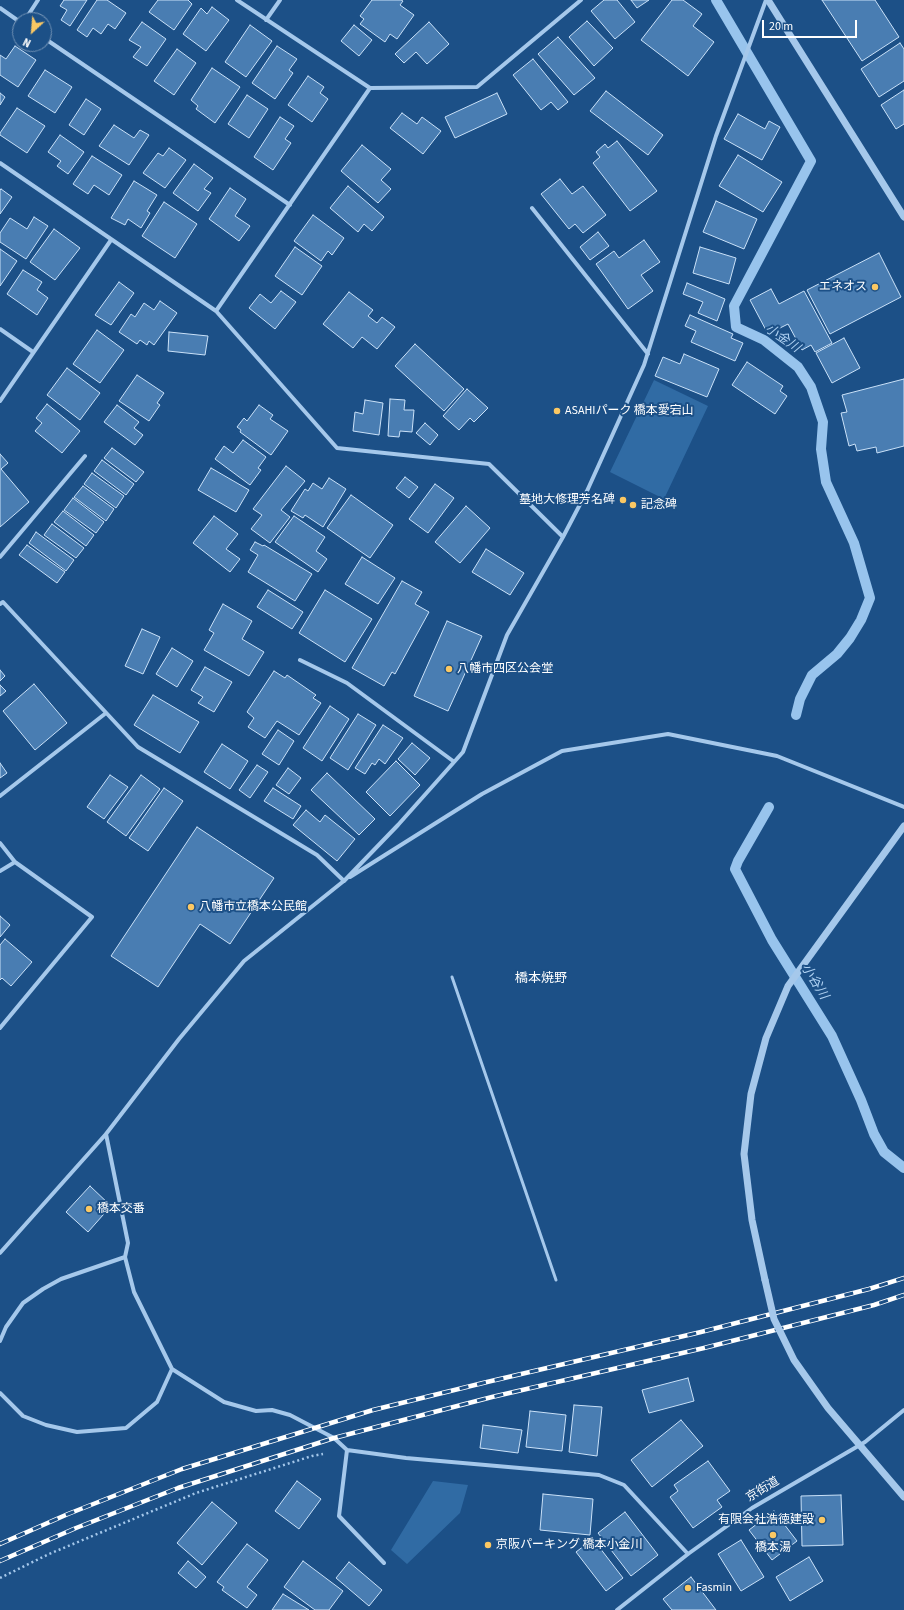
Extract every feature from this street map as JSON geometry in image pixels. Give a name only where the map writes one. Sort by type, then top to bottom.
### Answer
[{"type":"street","points":[[30,12],[38,0]]},
{"type":"street","points":[[237,0],[370,88],[477,87],[581,0]]},
{"type":"street","points":[[266,20],[280,0]]},
{"type":"street","points":[[344,881],[398,826],[453,761],[463,752],[507,635],[563,537],[587,491],[644,365],[716,136],[767,0]]},
{"type":"street","points":[[767,0],[904,217]]},
{"type":"street","points":[[0,8],[12,16]]},
{"type":"street","points":[[52,43],[290,205]]},
{"type":"street","points":[[216,311],[370,88]]},
{"type":"street","points":[[0,163],[216,311],[337,448],[489,464],[563,537]]},
{"type":"street","points":[[532,208],[648,354]]},
{"type":"street","points":[[0,401],[111,240]]},
{"type":"street","points":[[0,329],[33,352]]},
{"type":"street","points":[[0,557],[85,456]]},
{"type":"street","points":[[0,596],[1,603],[138,747],[317,854],[344,881]]},
{"type":"street","points":[[300,660],[347,683],[453,761]]},
{"type":"street","points":[[0,796],[106,713]]},
{"type":"street","points":[[0,1253],[106,1134],[179,1039],[244,960],[344,881],[482,794],[562,751],[668,734],[777,756],[904,807]]},
{"type":"street","points":[[904,826],[788,986],[766,1038],[751,1094],[744,1154],[752,1220],[774,1319],[794,1360],[828,1408],[904,1497]]},
{"type":"street","points":[[0,843],[15,862],[92,917],[0,1028]]},
{"type":"street","points":[[0,871],[15,862]]},
{"type":"street","points":[[106,1134],[128,1243],[125,1257],[134,1292],[172,1369],[224,1402],[256,1411],[272,1410],[290,1415],[334,1438],[347,1450],[406,1458],[599,1475],[624,1485],[688,1554]]},
{"type":"street","points":[[0,1341],[6,1327],[23,1303],[43,1289],[61,1279],[125,1257]]},
{"type":"street","points":[[0,1393],[23,1416],[46,1425],[76,1432],[126,1428],[157,1402],[172,1369]]},
{"type":"street","name":"京街道","points":[[617,1610],[688,1554],[752,1508],[865,1442],[904,1410]]},
{"type":"street","points":[[347,1450],[339,1516],[384,1563]]},
{"type":"lane","points":[[452,978],[556,1280]]},
{"type":"path","points":[[0,1578],[49,1554],[196,1493],[312,1456],[347,1450]]},
{"type":"shaded area","points":[[654,380],[708,406],[664,499],[610,472]]},
{"type":"shaded area","points":[[433,1481],[468,1485],[460,1513],[407,1564],[391,1550]]},
{"type":"building","points":[[64,0],[87,0],[70,26],[61,20],[67,10],[60,6]]},
{"type":"building","points":[[97,0],[107,0],[126,13],[115,29],[108,24],[101,34],[93,28],[87,37],[77,30]]},
{"type":"building","points":[[158,0],[188,0],[192,4],[174,30],[149,12]]},
{"type":"building","points":[[372,0],[401,0],[403,1],[400,5],[414,15],[397,39],[390,34],[385,42],[360,24],[364,19],[360,16]]},
{"type":"building","points":[[604,0],[617,0],[635,22],[615,39],[591,11]]},
{"type":"building","points":[[631,0],[649,0],[637,8]]},
{"type":"building","points":[[672,0],[683,0],[702,14],[693,26],[714,42],[688,76],[641,40]]},
{"type":"building","points":[[822,0],[875,0],[899,37],[862,61]]},
{"type":"building","points":[[212,7],[229,20],[206,51],[183,34],[201,8],[207,14]]},
{"type":"building","points":[[587,21],[613,48],[594,66],[569,37]]},
{"type":"building","points":[[142,22],[166,39],[147,66],[133,57],[141,47],[129,40]]},
{"type":"building","points":[[429,22],[449,44],[427,64],[416,52],[404,63],[395,54]]},
{"type":"building","points":[[250,25],[272,41],[246,77],[225,62]]},
{"type":"building","points":[[354,25],[372,40],[359,56],[341,41]]},
{"type":"building","points":[[558,37],[595,78],[574,95],[538,54]]},
{"type":"building","points":[[900,43],[904,49],[904,81],[879,97],[861,69]]},
{"type":"building","points":[[277,46],[297,59],[289,70],[293,73],[275,99],[252,83]]},
{"type":"building","points":[[177,49],[196,63],[174,95],[154,81]]},
{"type":"building","points":[[12,50],[12,52],[24,52],[36,60],[18,87],[0,75],[0,55],[6,59]]},
{"type":"building","points":[[533,59],[568,102],[558,110],[551,102],[541,110],[513,75]]},
{"type":"building","points":[[212,68],[240,87],[215,123],[196,109],[198,106],[191,100]]},
{"type":"building","points":[[45,70],[72,87],[55,113],[28,96]]},
{"type":"building","points":[[308,76],[324,87],[320,93],[328,99],[312,122],[288,105]]},
{"type":"building","points":[[904,90],[904,124],[896,129],[881,105]]},
{"type":"building","points":[[606,91],[663,135],[648,155],[590,111]]},
{"type":"building","points":[[0,93],[5,97],[0,105]]},
{"type":"building","points":[[497,93],[507,114],[455,138],[445,117]]},
{"type":"building","points":[[247,95],[268,109],[249,138],[228,124]]},
{"type":"building","points":[[86,99],[101,109],[84,135],[69,125]]},
{"type":"building","points":[[17,108],[45,126],[27,153],[0,135]]},
{"type":"building","points":[[402,113],[417,124],[422,117],[441,131],[423,154],[390,128]]},
{"type":"building","points":[[738,114],[765,129],[769,121],[780,127],[762,160],[724,139]]},
{"type":"building","points":[[280,117],[294,126],[285,139],[291,143],[273,170],[254,157]]},
{"type":"building","points":[[114,125],[134,138],[140,130],[149,135],[129,165],[99,146]]},
{"type":"building","points":[[60,135],[84,152],[68,174],[57,166],[61,161],[48,152]]},
{"type":"building","points":[[617,141],[657,191],[630,211],[593,163],[600,157],[596,152],[605,144],[608,148]]},
{"type":"building","points":[[362,145],[391,169],[381,180],[391,189],[378,203],[341,171]]},
{"type":"building","points":[[169,148],[186,160],[165,188],[143,173],[158,153],[163,156]]},
{"type":"building","points":[[738,155],[782,182],[763,212],[719,186]]},
{"type":"building","points":[[92,156],[122,175],[109,195],[94,185],[88,194],[73,184]]},
{"type":"building","points":[[194,164],[213,178],[204,189],[211,193],[198,211],[173,193]]},
{"type":"building","points":[[560,179],[572,194],[583,186],[606,215],[583,233],[575,224],[569,229],[541,194]]},
{"type":"building","points":[[134,181],[157,195],[147,211],[150,213],[141,228],[128,219],[125,225],[111,218]]},
{"type":"building","points":[[348,186],[384,217],[372,231],[364,224],[358,232],[330,208]]},
{"type":"building","points":[[230,188],[246,199],[235,216],[250,226],[239,241],[209,219]]},
{"type":"building","points":[[1,189],[12,197],[0,214],[0,190]]},
{"type":"building","points":[[716,201],[757,219],[744,249],[703,232]]},
{"type":"building","points":[[164,202],[197,224],[175,258],[142,236]]},
{"type":"building","points":[[313,215],[344,238],[332,255],[328,251],[321,261],[294,241]]},
{"type":"building","points":[[34,217],[48,226],[26,259],[0,242],[0,233],[10,218],[27,229]]},
{"type":"building","points":[[54,229],[80,248],[55,280],[30,262]]},
{"type":"building","points":[[598,232],[609,246],[590,260],[580,247]]},
{"type":"building","points":[[644,240],[660,262],[641,275],[653,291],[628,309],[596,264],[614,251],[619,258]]},
{"type":"building","points":[[295,247],[322,266],[302,295],[275,276]]},
{"type":"building","points":[[700,247],[736,258],[729,284],[693,273]]},
{"type":"building","points":[[0,249],[17,261],[0,286]]},
{"type":"building","points":[[879,253],[901,297],[830,334],[807,290]]},
{"type":"building","points":[[23,270],[42,282],[37,290],[48,298],[37,315],[7,294]]},
{"type":"building","points":[[119,282],[134,293],[111,325],[95,315]]},
{"type":"building","points":[[687,283],[725,299],[717,321],[698,313],[703,302],[683,294]]},
{"type":"building","points":[[771,289],[779,304],[804,291],[832,343],[815,352],[811,345],[802,350],[788,324],[768,334],[750,300]]},
{"type":"building","points":[[281,291],[296,302],[275,329],[249,308],[260,294],[271,303]]},
{"type":"building","points":[[349,292],[373,310],[368,316],[377,323],[382,317],[395,327],[377,349],[362,337],[353,348],[323,324]]},
{"type":"building","points":[[160,301],[177,313],[154,345],[149,341],[147,345],[140,340],[137,344],[119,332],[131,314],[135,317],[144,303],[154,310]]},
{"type":"building","points":[[690,315],[733,334],[731,338],[743,343],[735,361],[691,342],[696,331],[685,326]]},
{"type":"building","points":[[97,330],[124,350],[100,383],[73,364]]},
{"type":"building","points":[[169,332],[208,336],[205,355],[168,351]]},
{"type":"building","points":[[844,338],[860,368],[832,383],[816,353]]},
{"type":"building","points":[[415,344],[464,389],[444,411],[395,366]]},
{"type":"building","points":[[684,354],[719,369],[707,397],[655,376],[663,357],[680,364]]},
{"type":"building","points":[[747,362],[783,386],[780,391],[787,396],[775,414],[732,385]]},
{"type":"building","points":[[67,368],[100,393],[80,420],[47,395]]},
{"type":"building","points":[[137,375],[164,393],[157,403],[160,405],[149,421],[119,401]]},
{"type":"building","points":[[904,379],[904,446],[877,453],[876,447],[857,451],[855,444],[849,446],[841,413],[847,412],[842,395]]},
{"type":"building","points":[[467,389],[488,408],[474,422],[470,418],[459,430],[443,416]]},
{"type":"building","points":[[390,399],[405,400],[404,410],[414,410],[412,432],[400,431],[399,437],[388,436]]},
{"type":"building","points":[[365,400],[383,403],[379,435],[353,431],[355,412],[363,414]]},
{"type":"building","points":[[47,404],[80,431],[62,453],[35,431],[42,423],[36,418]]},
{"type":"building","points":[[117,405],[139,422],[134,428],[143,435],[135,445],[104,422]]},
{"type":"building","points":[[259,405],[273,415],[270,419],[288,431],[271,455],[240,432],[241,430],[237,427],[244,418],[247,421]]},
{"type":"building","points":[[425,423],[438,435],[430,445],[416,433]]},
{"type":"building","points":[[243,440],[266,457],[258,468],[261,470],[250,485],[215,459],[224,446],[233,453]]},
{"type":"building","points":[[112,448],[144,472],[136,482],[104,458]]},
{"type":"building","points":[[0,454],[8,463],[1,469],[29,502],[0,527]]},
{"type":"building","points":[[102,460],[134,484],[126,495],[94,471]]},
{"type":"building","points":[[286,466],[305,481],[281,510],[290,517],[270,543],[251,529],[262,515],[253,509]]},
{"type":"building","points":[[211,468],[249,490],[236,512],[198,490]]},
{"type":"building","points":[[92,473],[124,496],[116,508],[84,484]]},
{"type":"building","points":[[405,477],[418,487],[409,498],[396,488]]},
{"type":"building","points":[[329,478],[346,489],[323,527],[305,515],[303,518],[291,511],[305,489],[308,491],[313,483],[322,489]]},
{"type":"building","points":[[435,484],[454,498],[428,533],[409,519]]},
{"type":"building","points":[[83,486],[114,509],[106,521],[74,497]]},
{"type":"building","points":[[351,495],[393,525],[370,558],[327,528]]},
{"type":"building","points":[[73,498],[104,522],[96,533],[64,510]]},
{"type":"building","points":[[466,506],[490,528],[460,563],[435,542]]},
{"type":"building","points":[[63,511],[94,535],[86,546],[54,522]]},
{"type":"building","points":[[214,516],[238,534],[226,549],[240,559],[230,572],[193,543]]},
{"type":"building","points":[[294,516],[325,537],[316,551],[327,559],[318,572],[275,542]]},
{"type":"building","points":[[52,524],[84,548],[76,558],[44,535]]},
{"type":"building","points":[[36,532],[74,560],[66,571],[29,543]]},
{"type":"building","points":[[255,542],[263,546],[264,545],[312,574],[295,601],[248,572],[258,555],[250,550]]},
{"type":"building","points":[[27,545],[65,572],[57,583],[19,555]]},
{"type":"building","points":[[486,549],[524,573],[510,595],[472,572]]},
{"type":"building","points":[[362,557],[395,578],[378,604],[345,584]]},
{"type":"building","points":[[402,581],[422,592],[415,604],[429,612],[395,674],[392,672],[384,686],[352,668]]},
{"type":"building","points":[[268,590],[303,612],[292,629],[257,607]]},
{"type":"building","points":[[325,590],[372,619],[345,662],[299,633]]},
{"type":"building","points":[[223,604],[252,621],[242,639],[264,652],[249,676],[204,650],[214,633],[209,630]]},
{"type":"building","points":[[447,621],[482,636],[448,711],[414,696]]},
{"type":"building","points":[[142,629],[160,637],[143,674],[125,666]]},
{"type":"building","points":[[172,648],[193,661],[177,687],[156,674]]},
{"type":"building","points":[[205,667],[232,682],[214,712],[198,703],[203,697],[191,690]]},
{"type":"building","points":[[0,670],[5,676],[0,681]]},
{"type":"building","points":[[274,671],[285,678],[287,675],[316,695],[313,698],[321,703],[299,735],[277,721],[265,738],[248,727],[254,718],[247,712]]},
{"type":"building","points":[[34,684],[67,723],[35,750],[3,711]]},
{"type":"building","points":[[0,685],[6,691],[0,696]]},
{"type":"building","points":[[153,695],[199,722],[180,753],[134,725]]},
{"type":"building","points":[[330,706],[349,719],[322,761],[303,748]]},
{"type":"building","points":[[358,714],[376,725],[348,770],[330,758]]},
{"type":"building","points":[[383,725],[403,738],[385,764],[379,759],[375,765],[372,763],[365,774],[355,768]]},
{"type":"building","points":[[278,730],[294,741],[279,765],[262,754]]},
{"type":"building","points":[[412,743],[430,758],[415,775],[398,759]]},
{"type":"building","points":[[222,744],[248,761],[230,789],[204,772]]},
{"type":"building","points":[[396,761],[420,785],[390,816],[366,792]]},
{"type":"building","points":[[0,763],[7,773],[0,778]]},
{"type":"building","points":[[257,765],[268,772],[250,798],[239,790]]},
{"type":"building","points":[[288,768],[301,778],[289,794],[276,785]]},
{"type":"building","points":[[327,773],[375,819],[359,835],[311,790]]},
{"type":"building","points":[[110,775],[128,787],[104,819],[87,807]]},
{"type":"building","points":[[141,775],[160,789],[126,836],[107,822]]},
{"type":"building","points":[[164,788],[183,801],[148,851],[129,838]]},
{"type":"building","points":[[273,788],[301,806],[293,819],[264,801]]},
{"type":"building","points":[[306,810],[320,822],[325,815],[355,839],[337,861],[293,825]]},
{"type":"building","points":[[197,827],[274,878],[230,944],[200,924],[158,987],[111,956]]},
{"type":"building","points":[[0,916],[10,925],[0,937]]},
{"type":"building","points":[[5,939],[32,962],[11,986],[2,978],[0,980],[0,945]]},
{"type":"building","name":"橋本交番","points":[[90,1186],[111,1206],[88,1232],[66,1212]]},
{"type":"building","points":[[688,1378],[694,1401],[649,1413],[642,1390]]},
{"type":"building","points":[[574,1405],[602,1407],[597,1456],[569,1452]]},
{"type":"building","points":[[530,1411],[566,1415],[562,1451],[526,1447]]},
{"type":"building","points":[[681,1420],[703,1446],[652,1487],[631,1460]]},
{"type":"building","points":[[483,1425],[522,1430],[518,1453],[480,1448]]},
{"type":"building","points":[[708,1461],[730,1491],[717,1500],[722,1507],[693,1528],[670,1497],[678,1491],[674,1485]]},
{"type":"building","points":[[297,1481],[321,1499],[299,1529],[275,1511]]},
{"type":"building","points":[[543,1494],[593,1499],[590,1535],[540,1530]]},
{"type":"building","name":"有限会社浩徳建設","points":[[841,1495],[843,1545],[802,1546],[801,1496]]},
{"type":"building","points":[[212,1502],[237,1523],[202,1565],[177,1543]]},
{"type":"building","name":"橋本湯","points":[[774,1511],[797,1541],[772,1560],[749,1530]]},
{"type":"building","points":[[625,1512],[658,1555],[631,1576],[598,1533]]},
{"type":"building","points":[[593,1539],[623,1578],[606,1591],[576,1552]]},
{"type":"building","points":[[741,1540],[764,1577],[741,1591],[718,1554]]},
{"type":"building","points":[[247,1544],[268,1560],[247,1587],[257,1595],[247,1608],[222,1590],[224,1587],[217,1582]]},
{"type":"building","points":[[809,1557],[823,1581],[790,1601],[776,1577]]},
{"type":"building","points":[[188,1561],[206,1577],[196,1588],[178,1573]]},
{"type":"building","points":[[303,1561],[343,1591],[329,1610],[315,1610],[284,1587]]},
{"type":"building","points":[[349,1562],[382,1590],[369,1606],[336,1578]]},
{"type":"building","name":"Fasmin","points":[[691,1577],[716,1610],[672,1610],[663,1599]]},
{"type":"building","points":[[283,1594],[309,1610],[272,1610]]},
{"type":"waterway","name":"小金川","points":[[716,0],[811,161],[734,306],[736,327],[764,340],[798,367],[811,387],[823,422],[821,449],[826,482],[854,543],[870,598],[861,620],[850,638],[837,654],[812,675],[800,699],[796,715]]},
{"type":"waterway","name":"小谷川","points":[[769,807],[738,861],[735,869],[772,940],[832,1036],[861,1100],[874,1134],[884,1152],[904,1168]]},
{"type":"railway","points":[[0,1544],[68,1514],[182,1469],[373,1410],[701,1332],[869,1289],[904,1278]]},
{"type":"railway","points":[[0,1561],[76,1528],[178,1488],[334,1438],[492,1397],[704,1348],[874,1305],[904,1295]]},
{"type":"place","name":"エネオス","points":[[875,287]]},
{"type":"place","name":"ASAHIパーク 橋本愛宕山","points":[[557,411]]},
{"type":"place","name":"墓地大修理芳名碑","points":[[623,500]]},
{"type":"place","name":"記念碑","points":[[633,505]]},
{"type":"place","name":"八幡市四区公会堂","points":[[449,669]]},
{"type":"place","name":"八幡市立橋本公民館","points":[[191,907]]},
{"type":"place","name":"橋本交番","points":[[89,1209]]},
{"type":"place","name":"有限会社浩徳建設","points":[[822,1520]]},
{"type":"place","name":"橋本湯","points":[[773,1535]]},
{"type":"place","name":"京阪パーキング 橋本小金川","points":[[488,1545]]},
{"type":"place","name":"Fasmin","points":[[688,1588]]},
{"type":"district","name":"橋本焼野","points":[[541,979]]}]
